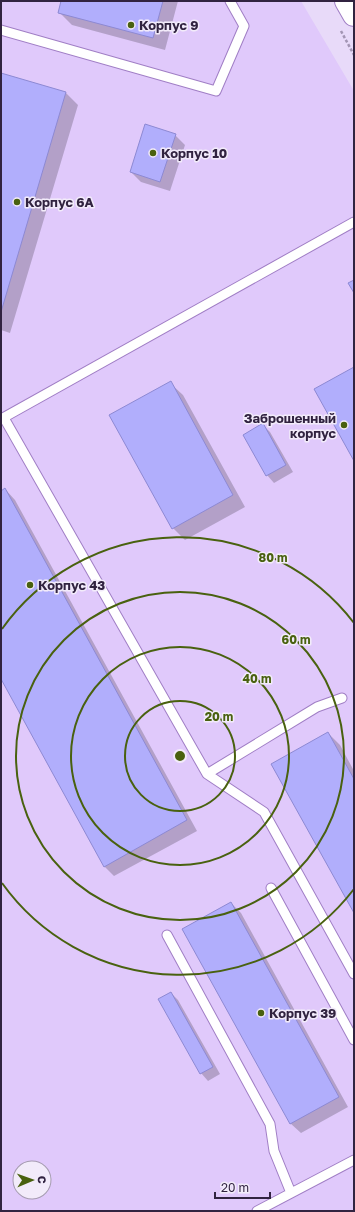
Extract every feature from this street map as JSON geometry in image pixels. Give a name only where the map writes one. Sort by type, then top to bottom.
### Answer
[{"type":"main road","points":[[346,1],[354,15]]},
{"type":"lane","points":[[1,30],[216,91],[244,26],[230,1]]},
{"type":"lane","points":[[354,222],[3,418],[206,774],[264,812],[354,974]]},
{"type":"lane","points":[[206,774],[317,708],[342,698]]},
{"type":"lane","points":[[271,888],[354,1040]]},
{"type":"lane","points":[[166,935],[270,1124],[274,1151],[291,1193]]},
{"type":"lane","points":[[257,1211],[354,1160]]},
{"type":"shaded area","points":[[1,1],[301,1],[354,91],[354,1211],[1,1211]]},
{"type":"building","name":"Корпус 9","points":[[61,1],[163,1],[153,38],[58,13]]},
{"type":"building","name":"Корпус 6А","points":[[1,73],[66,92],[1,312]]},
{"type":"building","name":"Корпус 10","points":[[145,124],[176,134],[160,182],[130,172]]},
{"type":"building","points":[[354,280],[354,293],[348,283]]},
{"type":"building","name":"Заброшенный корпус","points":[[354,367],[354,461],[314,389]]},
{"type":"building","points":[[171,381],[233,495],[172,529],[109,415]]},
{"type":"building","points":[[263,423],[286,465],[266,476],[243,435]]},
{"type":"building","name":"Корпус 43","points":[[5,488],[187,820],[104,867],[1,679],[1,491]]},
{"type":"building","points":[[328,732],[354,779],[354,913],[271,764]]},
{"type":"building","name":"Корпус 39","points":[[231,902],[339,1097],[290,1124],[182,929]]},
{"type":"building","points":[[171,992],[213,1067],[200,1074],[158,999]]},
{"type":"place","name":"Корпус 9","points":[[131,25]]},
{"type":"place","name":"Корпус 10","points":[[153,153]]},
{"type":"place","name":"Корпус 6А","points":[[17,202]]},
{"type":"place","name":"Заброшенный корпус","points":[[344,425]]},
{"type":"place","name":"Корпус 43","points":[[30,585]]},
{"type":"place","name":"Корпус 39","points":[[261,1013]]}]
